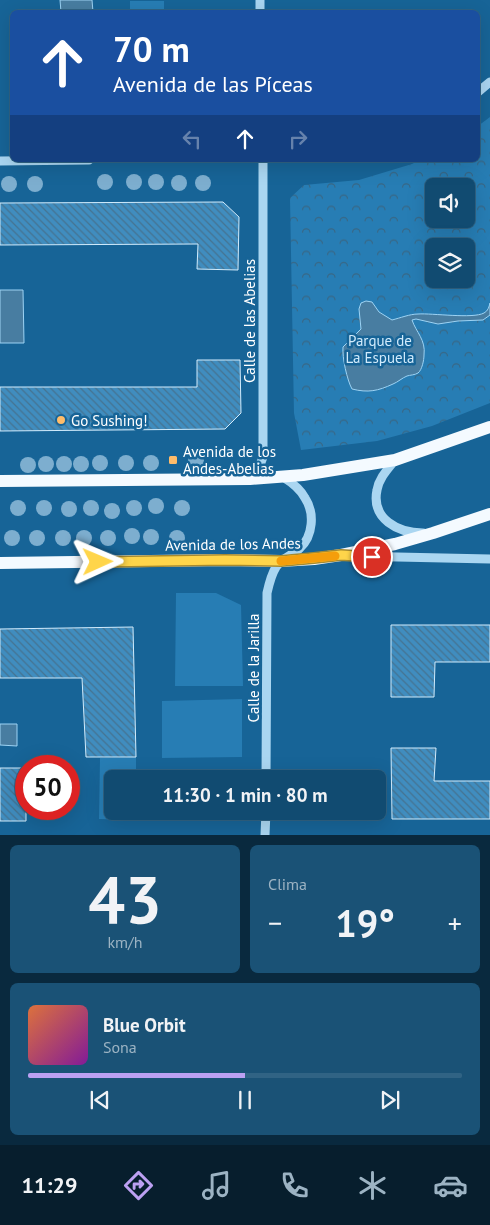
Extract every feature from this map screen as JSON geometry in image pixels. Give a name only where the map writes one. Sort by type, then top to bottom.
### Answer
[{"type":"main road","points":[[0,481],[250,479],[303,475],[395,460],[490,427]]},
{"type":"main road","name":"Avenida de los Andes","points":[[0,563],[281,561],[314,558],[341,555],[395,544],[490,514]]},
{"type":"street","points":[[480,90],[490,82]]},
{"type":"street","name":"Calle de las Abelias","points":[[250,479],[259,468],[263,457],[262,162]]},
{"type":"street","name":"Avenida de los Andes","points":[[395,460],[383,476],[377,489],[376,507],[386,522],[405,531],[433,533]]},
{"type":"street","points":[[281,561],[301,548],[310,533],[311,522],[311,512],[306,499],[297,486],[282,477]]},
{"type":"street","points":[[341,555],[490,559]]},
{"type":"street","name":"Calle de la Jarilla","points":[[266,770],[267,593],[272,574],[281,561]]},
{"type":"street","points":[[265,835],[266,820]]},
{"type":"green space","points":[[130,1],[164,1],[164,10],[130,10]]},
{"type":"green space","name":"Parque de La Espuela","points":[[490,117],[490,403],[432,426],[377,441],[301,450],[294,413],[290,198],[304,185],[359,180],[416,162],[480,162],[480,124]]},
{"type":"green space","points":[[176,593],[216,593],[241,605],[243,686],[175,686]]},
{"type":"green space","points":[[242,699],[242,757],[162,758],[162,701]]},
{"type":"green space","points":[[136,757],[136,770],[104,770],[104,819],[99,819],[100,758]]},
{"type":"shaded area","points":[[60,0],[92,0],[93,10],[61,10]]},
{"type":"shaded area","points":[[0,290],[23,290],[24,343],[0,343]]},
{"type":"shaded area","points":[[366,301],[372,302],[379,312],[392,320],[415,314],[479,315],[486,311],[490,303],[490,315],[483,320],[438,324],[416,319],[412,320],[424,345],[423,362],[419,372],[383,388],[363,391],[352,389],[350,385],[344,362],[343,347],[361,329],[359,309],[361,303]]},
{"type":"shaded area","points":[[0,724],[17,724],[17,746],[0,745]]},
{"type":"building","points":[[223,202],[239,217],[238,270],[197,269],[198,244],[0,245],[0,203]]},
{"type":"building","points":[[197,360],[240,360],[241,413],[225,429],[0,431],[0,387],[197,387]]},
{"type":"building","points":[[391,625],[490,625],[490,662],[435,662],[434,697],[391,697]]},
{"type":"building","points":[[133,627],[136,757],[86,757],[82,678],[0,678],[0,629]]},
{"type":"building","points":[[391,748],[436,748],[434,781],[490,781],[490,819],[392,819]]},
{"type":"building","points":[[0,768],[15,768],[15,820],[26,821],[0,821]]},
{"type":"slow traffic","points":[[281,561],[335,556]]},
{"type":"place","name":"Go Sushing!","points":[[61,420]]},
{"type":"place","name":"Avenida de los Andes-Abelias","points":[[173,460]]},
{"type":"route","points":[[98,562],[281,561],[341,555],[372,557]]}]
